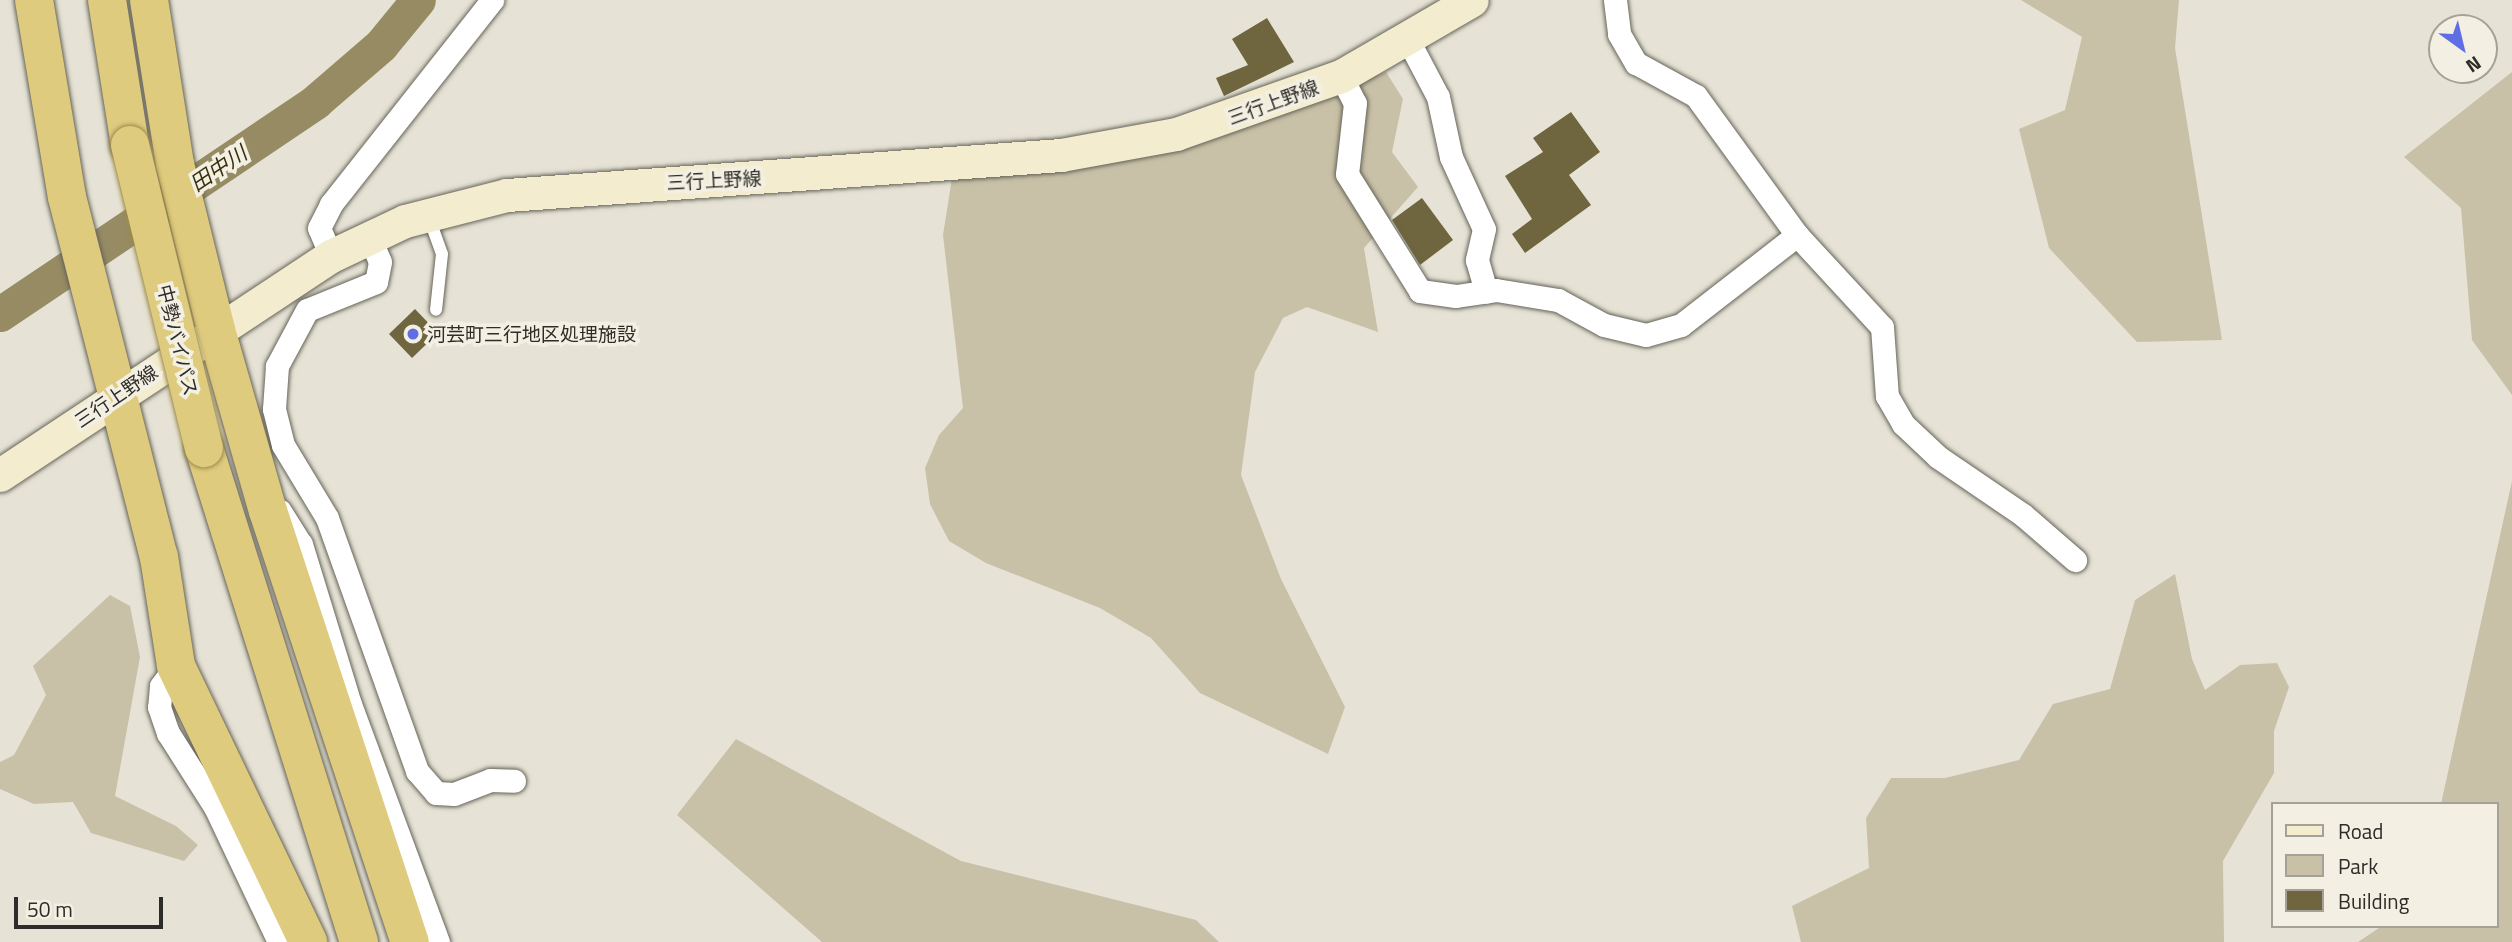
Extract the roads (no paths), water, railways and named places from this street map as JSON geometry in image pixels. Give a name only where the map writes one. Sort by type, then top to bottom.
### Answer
[{"type":"highway","points":[[34,0],[67,197],[96,324],[159,557],[176,666],[308,942]]},
{"type":"highway","name":"中勢バイパス","points":[[107,0],[130,145],[204,448],[359,942]]},
{"type":"highway","points":[[149,0],[175,164],[216,330],[262,490],[410,942]]},
{"type":"highway","name":"中勢バイパス","points":[[274,674],[387,942]]},
{"type":"main road","name":"三行上野線","points":[[0,475],[116,395],[331,256],[369,236],[428,214],[507,195],[562,188],[1061,155],[1176,134],[1341,76],[1408,40],[1472,0]]},
{"type":"street","points":[[331,256],[319,228],[331,204],[492,0]]},
{"type":"street","points":[[1615,0],[1619,34],[1636,62],[1696,96],[1797,234],[1882,327],[1887,396],[1903,424],[1938,457],[2023,515],[2075,560]]},
{"type":"street","points":[[1408,40],[1438,97],[1451,157],[1484,229],[1477,260],[1486,292]]},
{"type":"street","points":[[1341,76],[1355,103],[1347,174],[1392,251],[1420,291],[1456,296],[1486,292],[1558,300],[1604,325],[1646,335],[1681,325],[1797,234]]},
{"type":"street","points":[[369,236],[380,262],[376,282],[307,310],[277,366],[274,409],[283,445],[327,518],[417,771],[436,793],[454,794],[490,780],[514,781]]},
{"type":"street","points":[[262,490],[301,544],[350,704],[438,942]]},
{"type":"street","points":[[176,666],[162,687],[159,707],[168,733],[215,807],[279,942]]},
{"type":"lane","points":[[428,214],[442,254],[436,310]]},
{"type":"waterway","name":"田中川","points":[[0,314],[315,102],[381,45],[418,0]]},
{"type":"place","name":"河芸町三行地区処理施設","points":[[413,334]]}]
